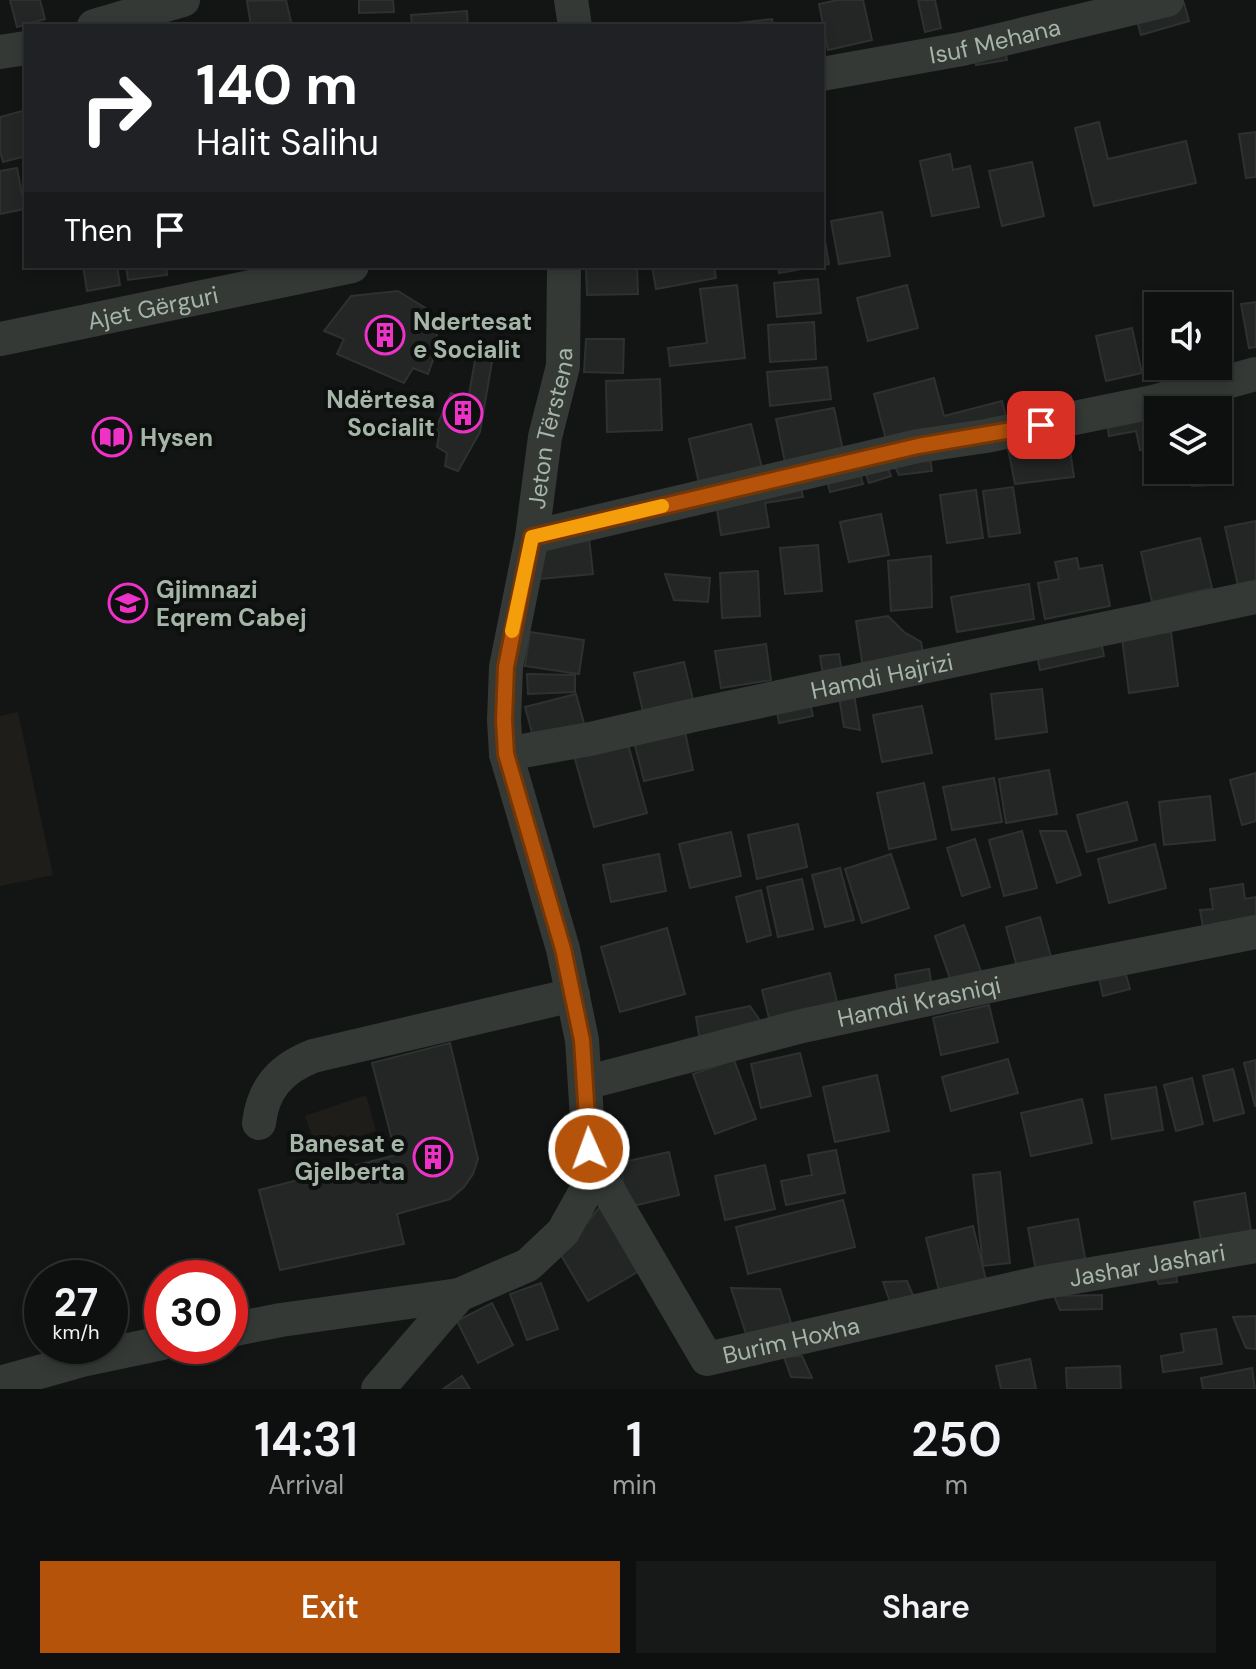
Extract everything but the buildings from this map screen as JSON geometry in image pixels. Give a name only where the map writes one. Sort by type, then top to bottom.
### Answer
[{"type":"street","points":[[101,24],[183,0]]},
{"type":"street","points":[[571,0],[575,24]]},
{"type":"street","name":"Isuf Mehana","points":[[824,74],[962,49],[1167,0]]},
{"type":"street","points":[[0,52],[24,48]]},
{"type":"street","name":"Ajet Gërguri","points":[[0,339],[342,268]]},
{"type":"street","name":"Jeton Tërstena","points":[[564,268],[563,366],[545,437],[532,537],[506,667],[504,720],[506,754],[559,935],[573,995],[582,1040],[589,1149],[597,1171]]},
{"type":"street","points":[[532,537],[918,446],[986,436],[1153,402],[1256,374]]},
{"type":"street","name":"Hamdi Hajrizi","points":[[506,754],[590,739],[1256,597]]},
{"type":"street","name":"Hamdi Krasniqi","points":[[585,1083],[802,1026],[1256,932]]},
{"type":"street","points":[[259,1123],[261,1106],[273,1082],[296,1062],[573,995]]},
{"type":"street","points":[[248,1326],[459,1295],[528,1265],[563,1232],[597,1171]]},
{"type":"street","name":"Burim Hoxha","points":[[597,1171],[707,1359],[1039,1283]]},
{"type":"street","name":"Jashar Jashari","points":[[1039,1283],[1256,1246]]},
{"type":"street","points":[[378,1389],[459,1295]]},
{"type":"street","points":[[0,1383],[144,1347]]},
{"type":"shaded area","points":[[18,712],[53,875],[0,886],[0,716]]},
{"type":"shaded area","points":[[366,1095],[376,1131],[317,1150],[305,1116]]},
{"type":"slow traffic","points":[[512,631],[532,537],[662,506]]},
{"type":"place","name":"Ndertesat e Socialit","points":[[385,335]]},
{"type":"place","name":"Ndërtesa Socialit","points":[[463,413]]},
{"type":"place","name":"Hysen","points":[[112,437]]},
{"type":"place","name":"Gjimnazi Eqrem Cabej","points":[[128,603]]},
{"type":"place","name":"Banesat e Gjelberta","points":[[433,1157]]},
{"type":"route","points":[[589,1149],[582,1040],[563,949],[506,754],[506,667],[532,537],[918,446],[1041,425]]}]
